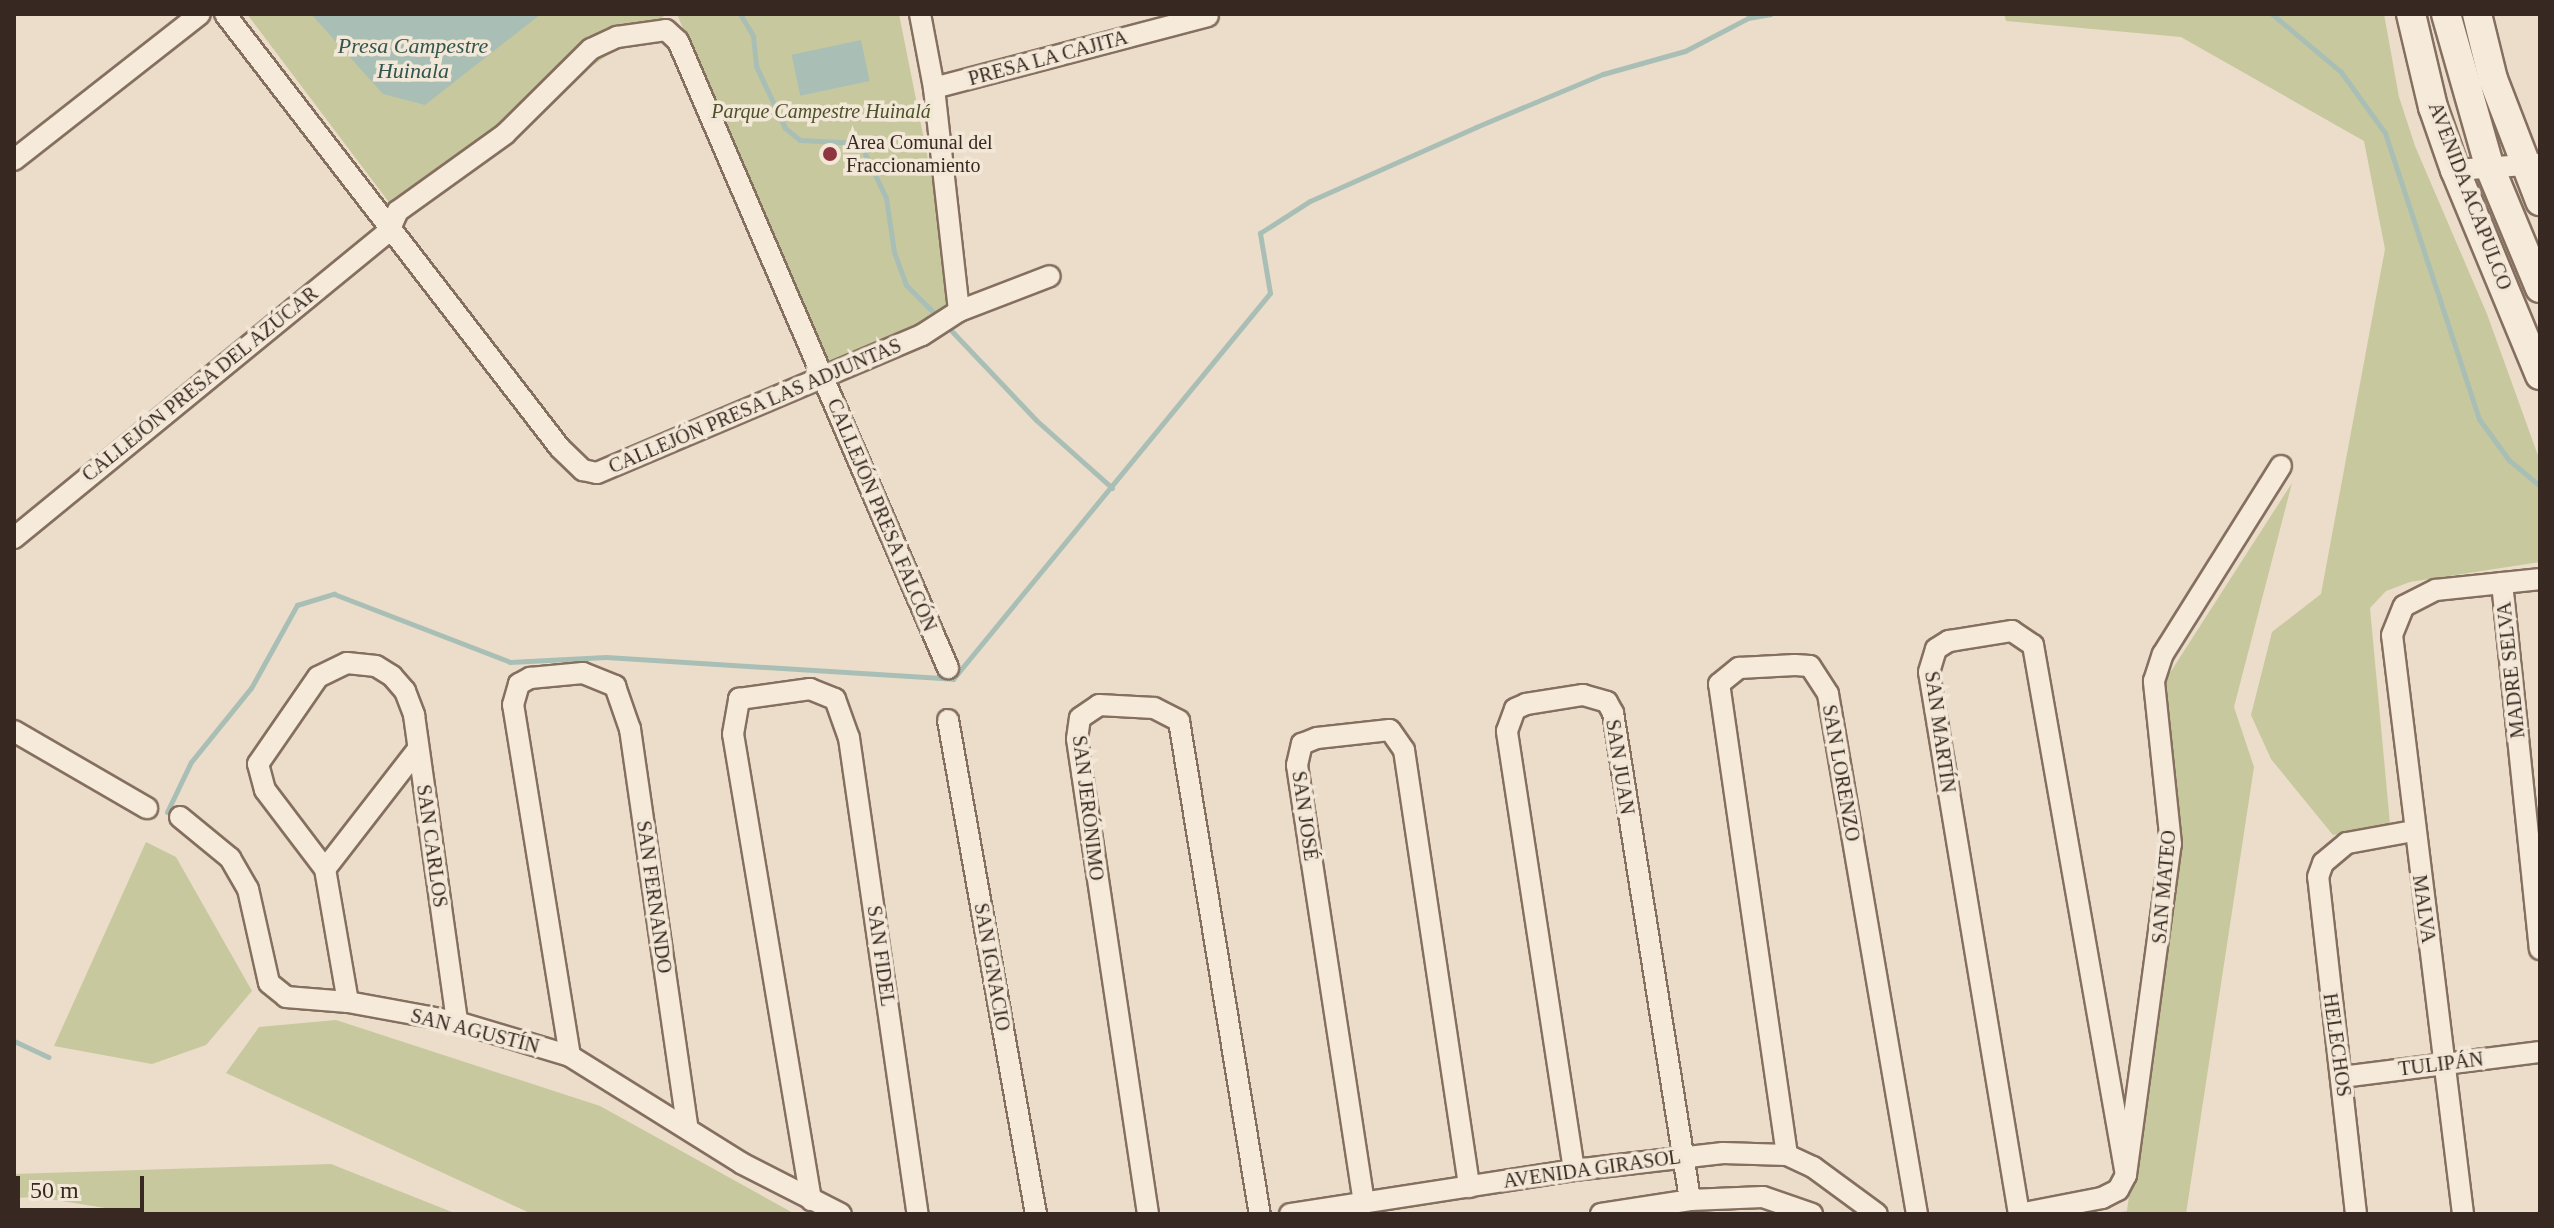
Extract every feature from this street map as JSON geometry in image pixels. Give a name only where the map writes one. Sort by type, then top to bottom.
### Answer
[{"type":"street","points":[[14,160],[200,14]]},
{"type":"street","name":"CALLEJÓN PRESA LAS ADJUNTAS","points":[[225,14],[389,231],[560,448],[583,470],[608,470],[936,329],[959,311],[1050,276]]},
{"type":"street","points":[[920,14],[934,88],[959,311]]},
{"type":"street","name":"AVENIDA ACAPULCO","points":[[2411,14],[2433,107],[2455,170],[2540,375]]},
{"type":"street","name":"AVENIDA ACAPULCO","points":[[2446,14],[2490,168],[2540,288]]},
{"type":"street","points":[[2477,14],[2493,79],[2532,165],[2540,201]]},
{"type":"street","name":"PRESA LA CAJITA","points":[[934,88],[1208,16]]},
{"type":"street","name":"CALLEJÓN PRESA FALCÓN","points":[[389,231],[398,211],[505,134],[591,49],[617,37],[666,30],[678,41],[948,668]]},
{"type":"street","points":[[2455,170],[2532,165]]},
{"type":"street","name":"CALLEJÓN PRESA DEL AZÚCAR","points":[[14,538],[389,231]]},
{"type":"street","name":"SAN MATEO","points":[[2126,1175],[2171,844],[2154,681],[2163,654],[2281,466]]},
{"type":"street","points":[[2502,583],[2540,579]]},
{"type":"street","name":"MALVA","points":[[2463,1214],[2413,831],[2392,635],[2404,606],[2436,590],[2502,583]]},
{"type":"street","name":"MADRE SELVA","points":[[2502,583],[2540,949]]},
{"type":"street","name":"SAN MARTÍN","points":[[2019,1214],[1929,672],[1936,649],[1949,641],[2012,631],[2033,645],[2126,1175]]},
{"type":"street","name":"SAN CARLOS","points":[[325,869],[265,790],[258,764],[329,668],[347,663],[376,666],[392,676],[405,691],[418,749],[457,1022]]},
{"type":"street","name":"SAN LORENZO","points":[[1787,1155],[1719,684],[1739,668],[1795,665],[1810,666],[1828,694],[1917,1214]]},
{"type":"street","name":"SAN FERNANDO","points":[[570,1056],[515,720],[519,684],[530,678],[601,676],[615,686],[630,729],[687,1127]]},
{"type":"street","name":"SAN FIDEL","points":[[811,1200],[733,734],[739,699],[810,689],[835,699],[849,738],[918,1214]]},
{"type":"street","name":"SAN JUAN","points":[[1574,1170],[1507,731],[1515,709],[1526,704],[1583,695],[1607,702],[1613,713],[1680,1155],[1690,1200]]},
{"type":"street","name":"SAN JERÓNIMO","points":[[1148,1214],[1077,739],[1080,718],[1099,705],[1154,708],[1179,721],[1260,1214]]},
{"type":"street","name":"SAN IGNACIO","points":[[948,720],[1036,1214]]},
{"type":"street","name":"SAN JOSÉ","points":[[1364,1203],[1297,765],[1302,744],[1317,738],[1390,730],[1404,750],[1469,1187]]},
{"type":"street","points":[[14,731],[147,808]]},
{"type":"street","points":[[348,1002],[325,869],[418,749]]},
{"type":"street","name":"SAN AGUSTÍN","points":[[180,817],[230,858],[248,889],[274,991],[286,997],[348,1002],[457,1022],[570,1056],[811,1200],[841,1214]]},
{"type":"street","name":"HELECHOS","points":[[2356,1214],[2318,877],[2333,851],[2347,843],[2413,831]]},
{"type":"street","name":"TULIPÁN","points":[[2342,1077],[2540,1052]]},
{"type":"street","name":"AVENIDA GIRASOL","points":[[1290,1214],[1680,1155],[1787,1155],[1813,1167],[1877,1214]]},
{"type":"street","points":[[2019,1214],[2102,1198],[2118,1190],[2126,1175]]},
{"type":"street","points":[[1610,1213],[1690,1200],[1724,1206],[1763,1197],[1812,1214]]},
{"type":"green space","points":[[247,14],[667,14],[391,205]]},
{"type":"green space","name":"Parque Campestre Huinalá","points":[[677,14],[899,14],[956,300],[946,315],[827,375]]},
{"type":"green space","points":[[2004,14],[2384,14],[2399,97],[2415,146],[2487,314],[2540,461],[2540,562],[2410,582],[2386,591],[2370,608],[2390,824],[2333,835],[2271,759],[2251,715],[2272,632],[2321,594],[2385,249],[2364,141],[2181,37],[2006,21]]},
{"type":"green space","points":[[2292,483],[2234,707],[2254,767],[2186,1214],[2111,1214],[2127,1211],[2176,844],[2157,693]]},
{"type":"green space","points":[[146,842],[176,857],[252,991],[206,1045],[152,1064],[54,1046]]},
{"type":"green space","points":[[336,1020],[600,1106],[795,1214],[532,1214],[226,1073],[259,1027]]},
{"type":"green space","points":[[331,1164],[457,1214],[142,1214],[37,1197],[14,1198],[14,1174]]},
{"type":"water","name":"Presa Campestre Huinala","points":[[311,14],[541,14],[425,105],[383,94]]},
{"type":"water","points":[[861,40],[870,81],[800,96],[792,55]]},
{"type":"waterway","points":[[740,14],[753,36],[756,66],[785,128],[800,140],[860,143],[886,198],[894,252],[906,285],[938,317]]},
{"type":"waterway","points":[[167,812],[191,762],[251,688],[297,605],[334,594],[510,662],[606,657],[953,679],[1270,293],[1260,233],[1310,201],[1476,127],[1603,74],[1685,51],[1748,18],[1771,14]]},
{"type":"waterway","points":[[2272,14],[2341,72],[2385,133],[2479,419],[2509,460],[2540,486]]},
{"type":"waterway","points":[[945,324],[1036,420],[1112,488]]},
{"type":"waterway","points":[[14,1041],[48,1057]]},
{"type":"place","name":"Area Comunal del Fraccionamiento","points":[[830,154]]}]
